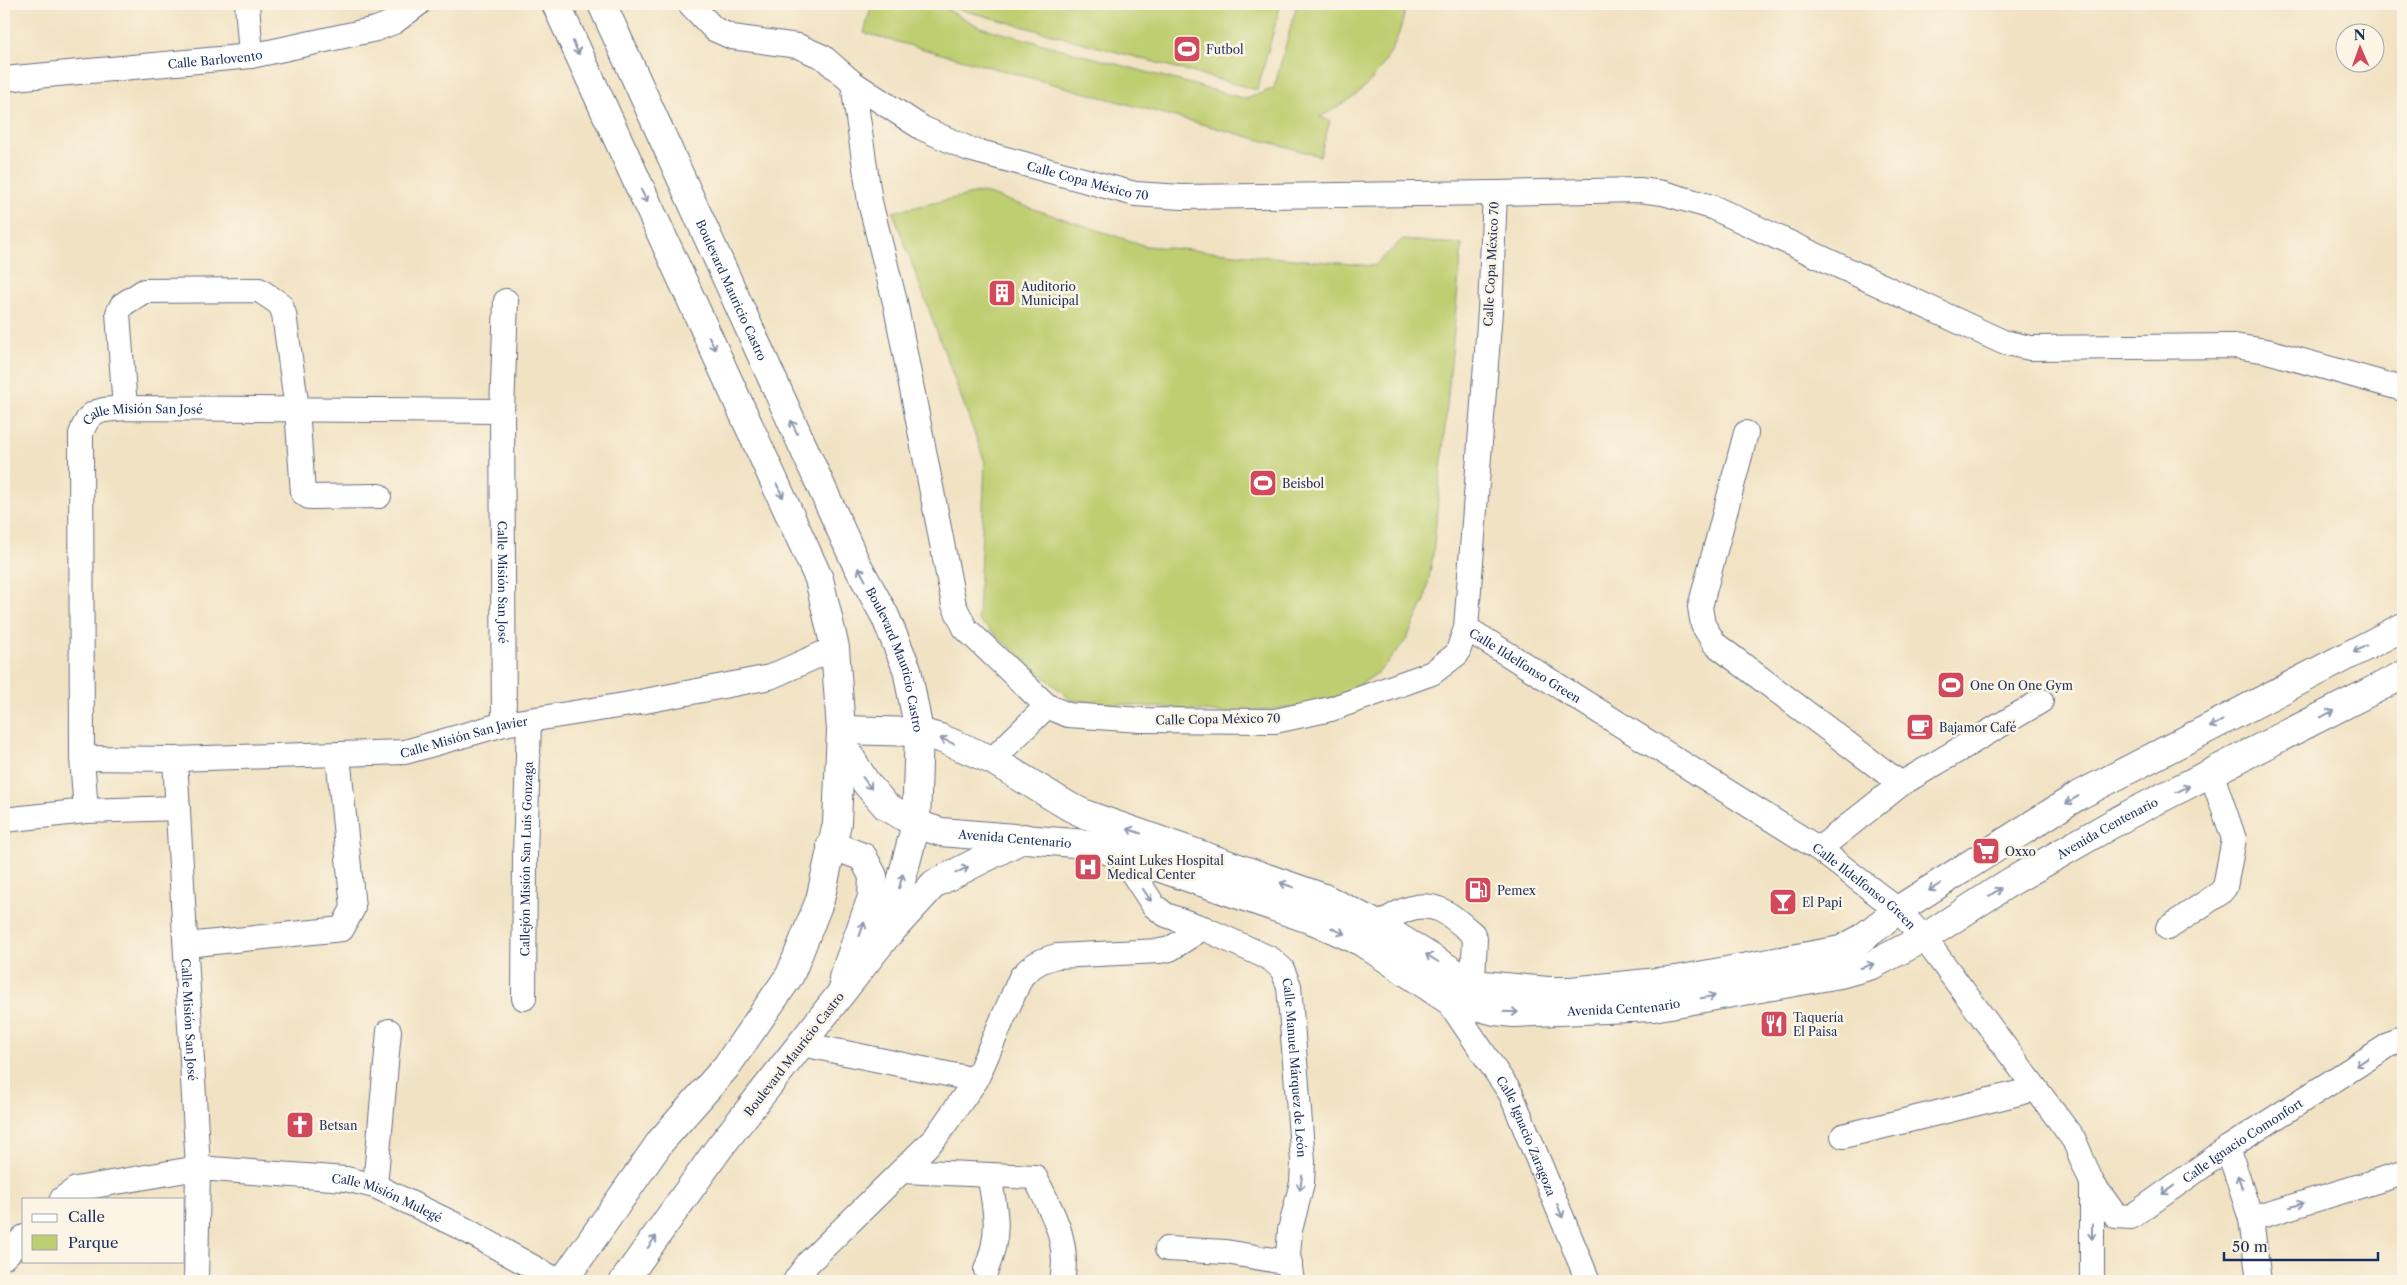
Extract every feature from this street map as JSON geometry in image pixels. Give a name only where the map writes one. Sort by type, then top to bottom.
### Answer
[{"type":"main road","points":[[556,4],[819,578],[835,648],[841,736],[837,823],[820,900],[790,975],[726,1067],[661,1141],[563,1281]]},
{"type":"main road","name":"Boulevard Mauricio Castro","points":[[602,4],[855,561],[885,616],[907,669],[919,732],[916,824],[887,935],[719,1148],[624,1281]]},
{"type":"main road","name":"Avenida Centenario","points":[[1464,996],[1572,991],[1677,980],[1841,950],[1861,939],[1898,910],[2076,798],[2403,626]]},
{"type":"main road","name":"Avenida Centenario","points":[[1370,934],[1315,921],[1086,844],[941,832],[916,824],[886,806],[866,783],[841,736],[919,732],[992,760],[1078,811],[1324,898],[1370,934],[1464,996],[1514,1012],[1653,1007],[1840,974],[1872,965],[1924,938],[2007,884],[2118,821],[2212,775],[2403,675]]},
{"type":"main road","points":[[887,935],[934,884],[1024,838]]},
{"type":"main road","points":[[831,845],[863,857],[873,876],[872,897],[854,951],[831,1007]]},
{"type":"street","points":[[247,4],[251,56]]},
{"type":"street","name":"Calle Barlovento","points":[[4,80],[251,56],[376,29],[394,22],[418,4]]},
{"type":"street","name":"Calle Copa México 70","points":[[690,4],[714,29],[732,38],[798,46],[823,57],[853,83],[922,128],[969,149],[1135,194],[1182,197],[1495,193],[1490,312],[1466,628],[1457,654],[1432,673],[1331,709],[1274,720],[1141,720],[1068,716],[1047,706],[965,628],[954,605],[895,302],[870,202],[853,83]]},
{"type":"street","points":[[1495,193],[1639,190],[1663,193],[1712,207],[2003,342],[2030,348],[2234,346],[2267,351],[2403,389]]},
{"type":"street","points":[[125,408],[118,313],[122,305],[144,291],[259,290],[280,304],[284,314],[297,410],[301,489],[306,496],[379,496]]},
{"type":"street","name":"Calle Misión San José","points":[[504,724],[502,411],[506,301]]},
{"type":"street","name":"Calle Misión San José","points":[[86,811],[82,758],[81,434],[86,419],[93,412],[125,408],[502,411]]},
{"type":"street","points":[[1746,433],[1700,607],[1703,625],[1715,644],[1901,784]]},
{"type":"street","name":"Calle Ildelfonso Green","points":[[1466,628],[1819,850],[1898,910],[1924,938],[2035,1089],[2063,1122],[2074,1140],[2092,1183],[2092,1281]]},
{"type":"street","name":"Calle Misión San Javier","points":[[82,758],[175,759],[405,752],[504,724],[770,677],[835,648]]},
{"type":"street","points":[[1819,850],[1901,784],[2041,701]]},
{"type":"street","points":[[992,760],[1047,706]]},
{"type":"street","name":"Callejón Misión San Luis Gonzaga","points":[[524,998],[525,856],[529,721]]},
{"type":"street","points":[[186,945],[342,929],[353,908],[338,755]]},
{"type":"street","name":"Calle Misión San José","points":[[175,759],[198,1168],[196,1281]]},
{"type":"street","points":[[2168,928],[2220,893],[2225,887],[2234,839],[2212,775]]},
{"type":"street","points":[[4,820],[86,811],[178,808]]},
{"type":"street","name":"Calle Manuel Márquez de León","points":[[1120,854],[1154,906],[1166,915],[1203,928],[1271,958],[1282,969],[1289,986],[1303,1161],[1302,1183],[1290,1230],[1291,1272]]},
{"type":"street","points":[[1370,934],[1405,909],[1429,907],[1440,909],[1473,934],[1475,946],[1464,996]]},
{"type":"street","points":[[795,1281],[808,1263],[935,1138],[976,1080],[1021,977],[1032,966],[1042,960],[1057,956],[1170,949],[1203,928]]},
{"type":"street","name":"Calle Ignacio Zaragoza","points":[[1464,996],[1511,1094],[1588,1281]]},
{"type":"street","points":[[375,1186],[389,1031]]},
{"type":"street","name":"Calle Ignacio Comonfort","points":[[2092,1183],[2116,1216],[2130,1217],[2228,1148],[2403,1036]]},
{"type":"street","points":[[802,1044],[976,1080]]},
{"type":"street","points":[[1843,1136],[2035,1089]]},
{"type":"street","points":[[2228,1148],[2251,1219],[2259,1281]]},
{"type":"street","name":"Calle Misión Mulegé","points":[[63,1198],[76,1189],[198,1168],[322,1176],[375,1186],[462,1228],[558,1281]]},
{"type":"street","points":[[902,1171],[1035,1177],[1061,1232],[1066,1262],[1062,1281]]},
{"type":"street","points":[[2251,1219],[2403,1173]]},
{"type":"street","points":[[986,1270],[995,1248],[997,1228],[989,1175]]},
{"type":"street","points":[[4,1257],[22,1239]]},
{"type":"street","points":[[1167,1249],[1226,1252],[1291,1272]]},
{"type":"green space","points":[[872,4],[941,4],[946,9],[980,27],[1246,99],[1274,88],[1297,4],[1406,4],[1400,30],[1383,65],[1367,85],[1353,97],[1320,117],[1330,121],[1320,156],[864,33]]},
{"type":"green space","name":"Futbol","points":[[957,4],[1281,4],[1257,90],[955,8]]},
{"type":"green space","points":[[982,192],[1146,246],[1374,266],[1402,240],[1462,244],[1433,555],[1425,600],[1406,640],[1379,672],[1347,694],[1304,707],[1226,713],[1071,700],[978,620],[985,462],[893,212]]},
{"type":"place","name":"Futbol","points":[[1187,49]]},
{"type":"place","name":"Auditorio Municipal","points":[[1002,293]]},
{"type":"place","name":"Beisbol","points":[[1263,483]]},
{"type":"place","name":"One On One Gym","points":[[1951,685]]},
{"type":"place","name":"Bajamor Café","points":[[1920,727]]},
{"type":"place","name":"Oxxo","points":[[1986,851]]},
{"type":"place","name":"Saint Lukes Hospital Medical Center","points":[[1088,867]]},
{"type":"place","name":"Pemex","points":[[1478,890]]},
{"type":"place","name":"El Papi","points":[[1783,902]]},
{"type":"place","name":"Taquería El Paisa","points":[[1774,1024]]},
{"type":"place","name":"Betsan","points":[[300,1125]]}]
